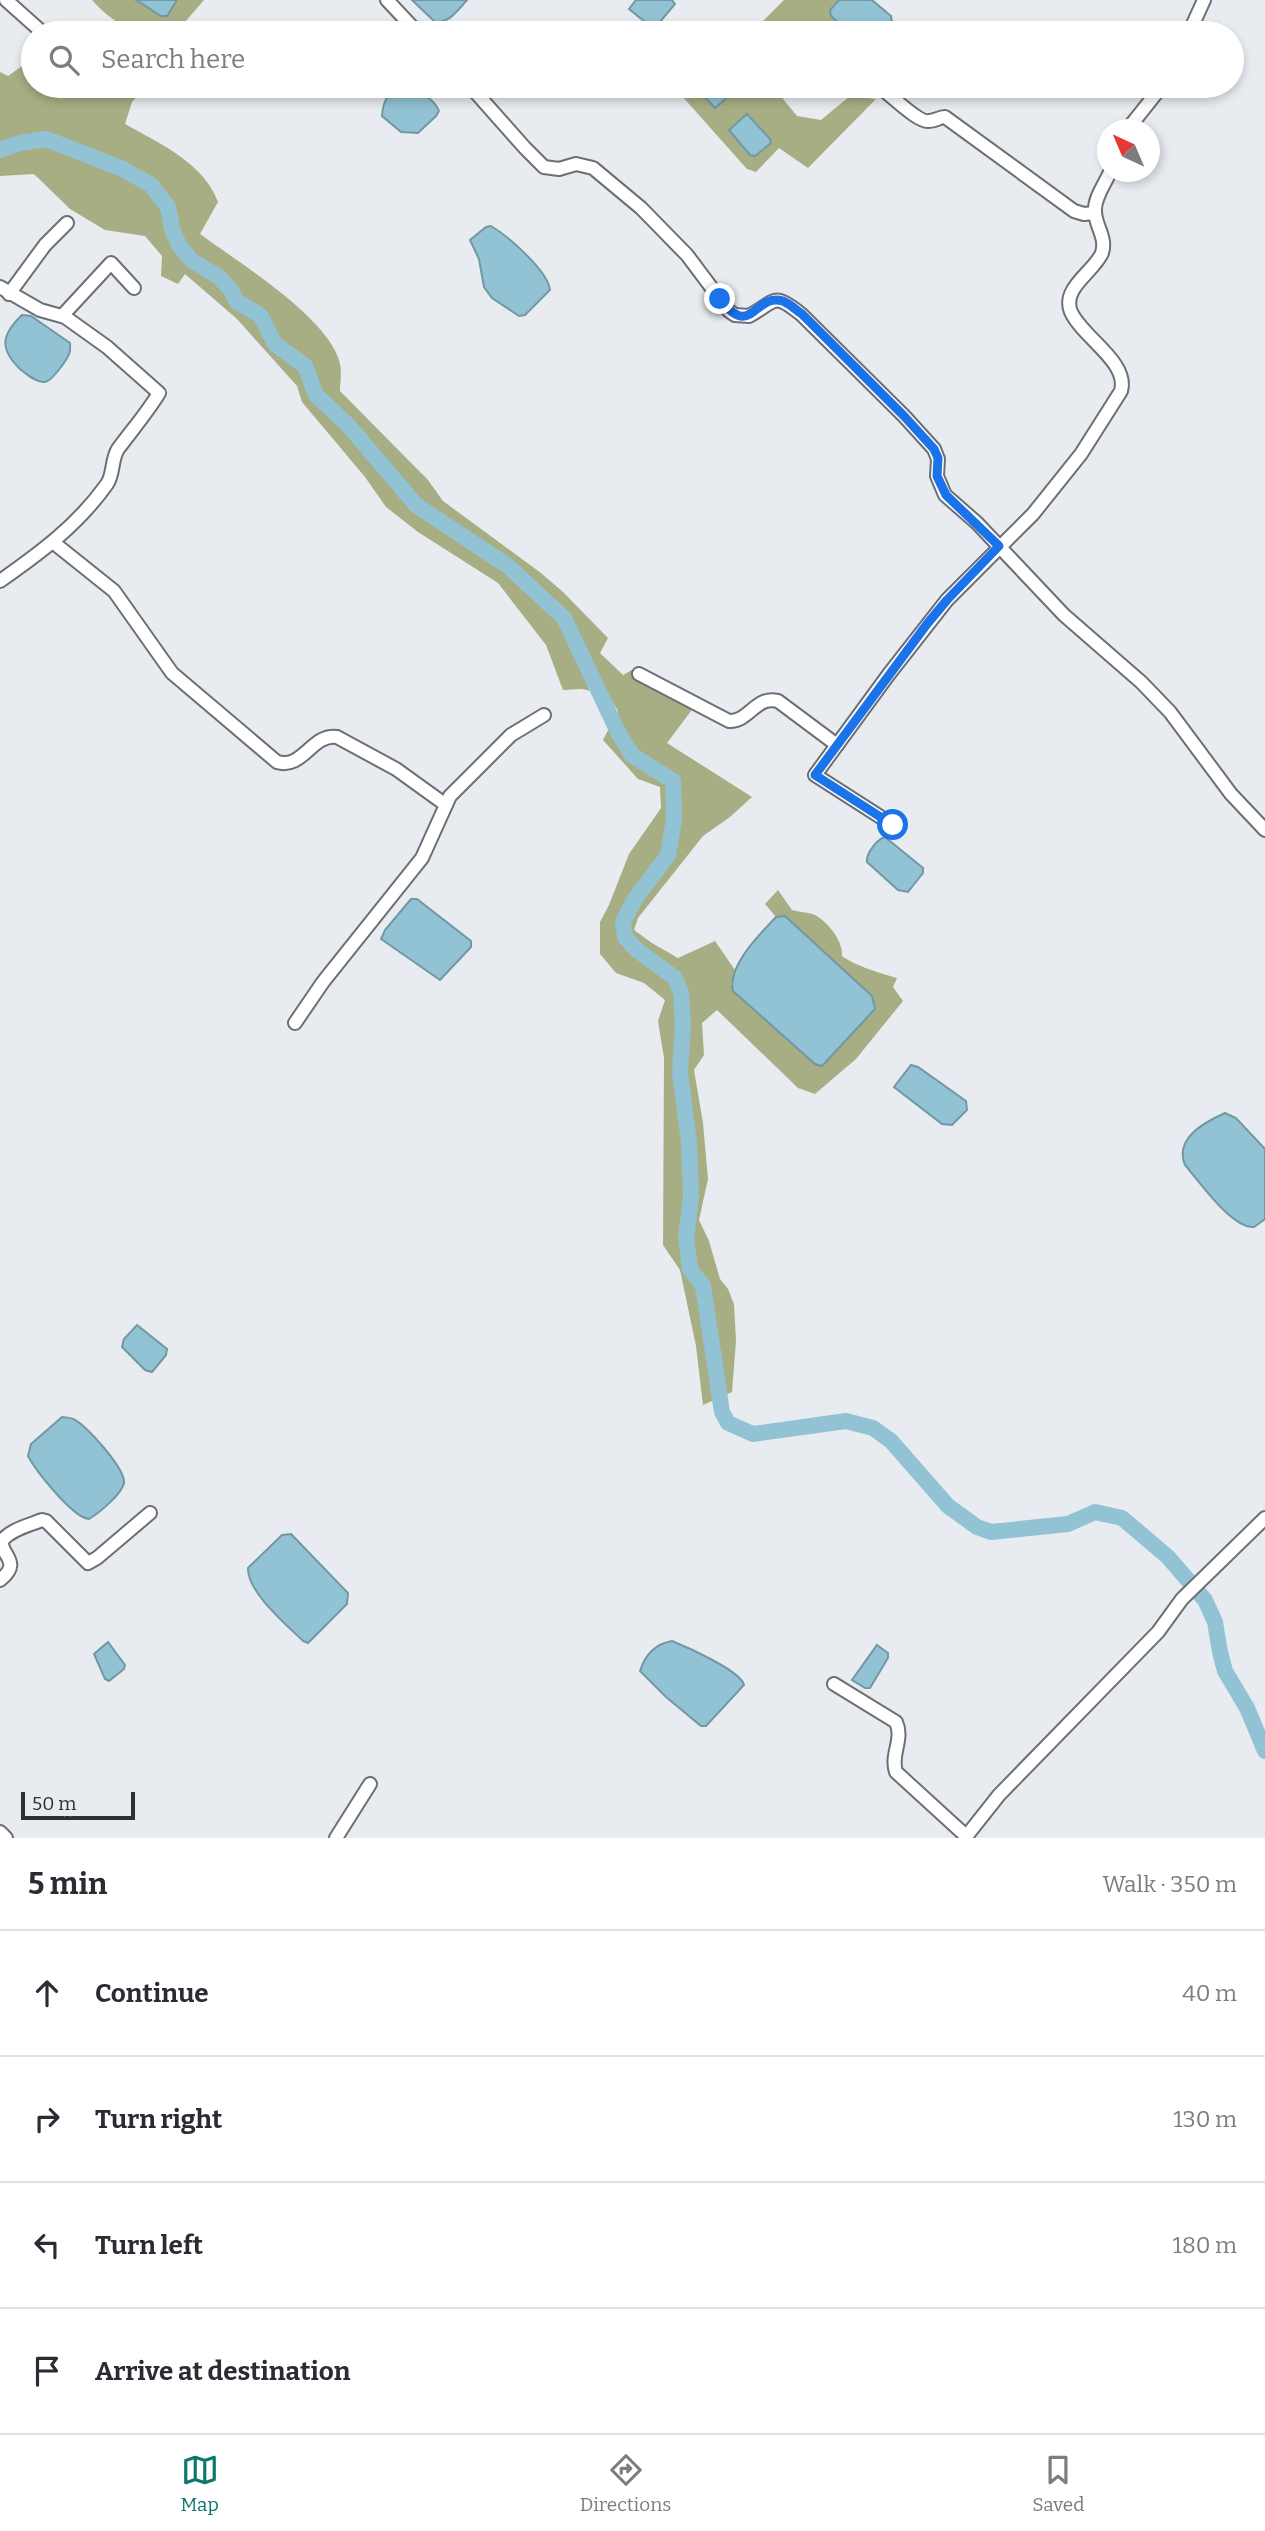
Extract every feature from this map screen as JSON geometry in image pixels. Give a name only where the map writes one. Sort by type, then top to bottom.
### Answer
[{"type":"street","points":[[6,0],[30,21]]},
{"type":"street","points":[[387,0],[407,21]]},
{"type":"street","points":[[1194,21],[1204,0]]},
{"type":"street","points":[[481,98],[544,167],[559,169],[576,164],[593,168],[641,208],[687,255],[729,311],[735,315],[749,316],[767,302],[775,300],[790,305],[802,314],[934,449],[938,458],[937,476],[946,495],[999,546],[1056,608],[1141,682],[1170,712],[1231,794],[1265,830]]},
{"type":"street","points":[[893,98],[919,118],[929,121],[945,117],[1073,211],[1094,213]]},
{"type":"street","points":[[1136,119],[1152,98]]},
{"type":"street","points":[[893,825],[815,775],[947,600],[1032,514],[1081,454],[1110,410],[1123,383],[1121,372],[1081,327],[1070,310],[1069,302],[1073,290],[1103,249],[1104,242],[1094,213],[1096,200],[1105,182]]},
{"type":"street","points":[[0,581],[54,543],[110,481],[117,451],[159,393],[107,346],[62,316],[40,310],[4,291],[67,223]]},
{"type":"street","points":[[62,316],[111,263],[134,288]]},
{"type":"street","points":[[54,543],[114,591],[172,673],[277,762],[292,763],[322,739],[337,737],[396,769],[446,805]]},
{"type":"street","points":[[639,674],[729,721],[739,720],[763,701],[778,701],[837,745]]},
{"type":"street","points":[[295,1023],[323,982],[422,858],[450,796],[511,735],[544,715]]},
{"type":"street","points":[[0,1580],[9,1571],[10,1564],[1,1547],[2,1542],[12,1533],[41,1520],[46,1521],[88,1563],[150,1513]]},
{"type":"street","points":[[834,1684],[896,1722],[899,1743],[894,1757],[896,1772],[965,1837],[999,1795],[1158,1632],[1182,1599],[1265,1518]]},
{"type":"street","points":[[336,1838],[370,1784]]},
{"type":"street","points":[[0,1832],[6,1838]]},
{"type":"green space","points":[[92,0],[136,0],[161,16],[167,15],[177,0],[204,0],[186,21],[116,21]]},
{"type":"green space","points":[[784,0],[839,0],[833,5],[831,16],[837,21],[763,21]]},
{"type":"green space","points":[[21,67],[21,98],[136,98],[125,124],[191,165],[211,188],[218,202],[200,234],[281,293],[320,329],[333,347],[340,364],[340,391],[428,480],[443,501],[563,592],[608,638],[600,653],[623,675],[637,667],[694,707],[667,743],[752,797],[703,836],[638,918],[634,930],[678,958],[715,941],[735,970],[731,985],[872,996],[785,917],[776,917],[765,904],[778,890],[792,910],[815,915],[825,923],[838,939],[842,956],[861,966],[897,978],[893,987],[903,1001],[856,1059],[815,1094],[798,1088],[717,1010],[702,1023],[704,1055],[694,1070],[703,1123],[708,1179],[699,1220],[709,1241],[720,1279],[734,1304],[736,1341],[732,1392],[703,1405],[696,1346],[680,1270],[663,1245],[664,1058],[658,1021],[665,1000],[644,983],[616,973],[600,954],[600,922],[629,854],[661,808],[660,787],[638,779],[603,740],[618,711],[608,695],[582,689],[563,690],[546,645],[498,583],[418,532],[386,507],[365,477],[302,402],[297,386],[237,319],[185,274],[178,284],[161,276],[162,256],[145,236],[105,230],[70,209],[34,174],[0,176],[0,72],[8,76]]},
{"type":"green space","points":[[684,98],[783,98],[797,116],[821,120],[848,98],[876,99],[808,168],[779,148],[756,172],[747,169]]},
{"type":"water","points":[[136,0],[177,0],[167,16],[161,16]]},
{"type":"water","points":[[412,0],[467,0],[449,18],[434,21]]},
{"type":"water","points":[[636,0],[672,0],[675,4],[661,21],[644,21],[629,9]]},
{"type":"water","points":[[839,0],[872,0],[891,16],[892,21],[837,21],[831,16],[830,10]]},
{"type":"water","points":[[428,98],[439,111],[418,133],[401,132],[382,116],[386,99]]},
{"type":"water","points":[[706,98],[727,98],[715,108]]},
{"type":"water","points":[[747,114],[771,143],[755,156],[750,155],[729,130]]},
{"type":"water","points":[[491,226],[526,255],[548,282],[550,290],[525,315],[519,316],[492,298],[484,287],[479,259],[470,240]]},
{"type":"water","points":[[22,315],[31,316],[70,343],[68,357],[48,381],[38,381],[21,370],[6,349],[6,336]]},
{"type":"water","points":[[885,837],[923,868],[923,873],[908,892],[898,890],[867,862],[872,848]]},
{"type":"water","points":[[411,899],[417,899],[471,941],[471,947],[440,980],[381,939],[385,930]]},
{"type":"water","points":[[785,916],[872,996],[875,1009],[822,1066],[815,1064],[733,991],[735,971],[746,951],[776,917]]},
{"type":"water","points":[[911,1065],[918,1067],[966,1101],[967,1110],[952,1125],[942,1124],[894,1087]]},
{"type":"water","points":[[1225,1113],[1236,1118],[1265,1149],[1265,1219],[1254,1227],[1245,1226],[1226,1212],[1185,1165],[1184,1147],[1193,1132]]},
{"type":"water","points":[[137,1325],[167,1349],[166,1355],[152,1372],[145,1370],[122,1347],[124,1339]]},
{"type":"water","points":[[62,1417],[72,1419],[87,1429],[112,1458],[123,1477],[124,1483],[119,1492],[89,1519],[82,1517],[65,1503],[28,1456],[31,1444]]},
{"type":"water","points":[[291,1534],[348,1593],[347,1604],[308,1643],[269,1608],[249,1577],[248,1568],[282,1535]]},
{"type":"water","points":[[672,1641],[734,1673],[744,1685],[706,1726],[701,1726],[666,1697],[640,1671],[652,1651]]},
{"type":"water","points":[[108,1642],[125,1665],[124,1669],[109,1681],[105,1679],[94,1654]]},
{"type":"water","points":[[877,1645],[888,1653],[888,1658],[870,1688],[865,1688],[852,1680]]},
{"type":"waterway","points":[[0,150],[20,143],[46,139],[123,169],[151,185],[168,207],[172,229],[179,245],[191,260],[219,277],[231,290],[237,302],[260,315],[275,344],[305,366],[316,395],[348,425],[416,505],[508,566],[564,618],[618,732],[632,755],[673,781],[674,819],[668,855],[635,899],[623,922],[625,937],[637,950],[675,978],[681,993],[683,1024],[680,1073],[689,1142],[691,1198],[686,1237],[690,1269],[703,1286],[722,1412],[728,1423],[753,1434],[846,1421],[873,1428],[891,1441],[948,1506],[977,1527],[991,1532],[1068,1524],[1095,1512],[1122,1518],[1168,1557],[1205,1600],[1215,1622],[1225,1671],[1247,1708],[1265,1751]]},
{"type":"route","points":[[720,299],[729,311],[742,317],[755,313],[767,302],[775,300],[783,301],[802,314],[934,449],[938,458],[937,476],[940,487],[999,546],[927,624],[815,775],[893,825]]}]
